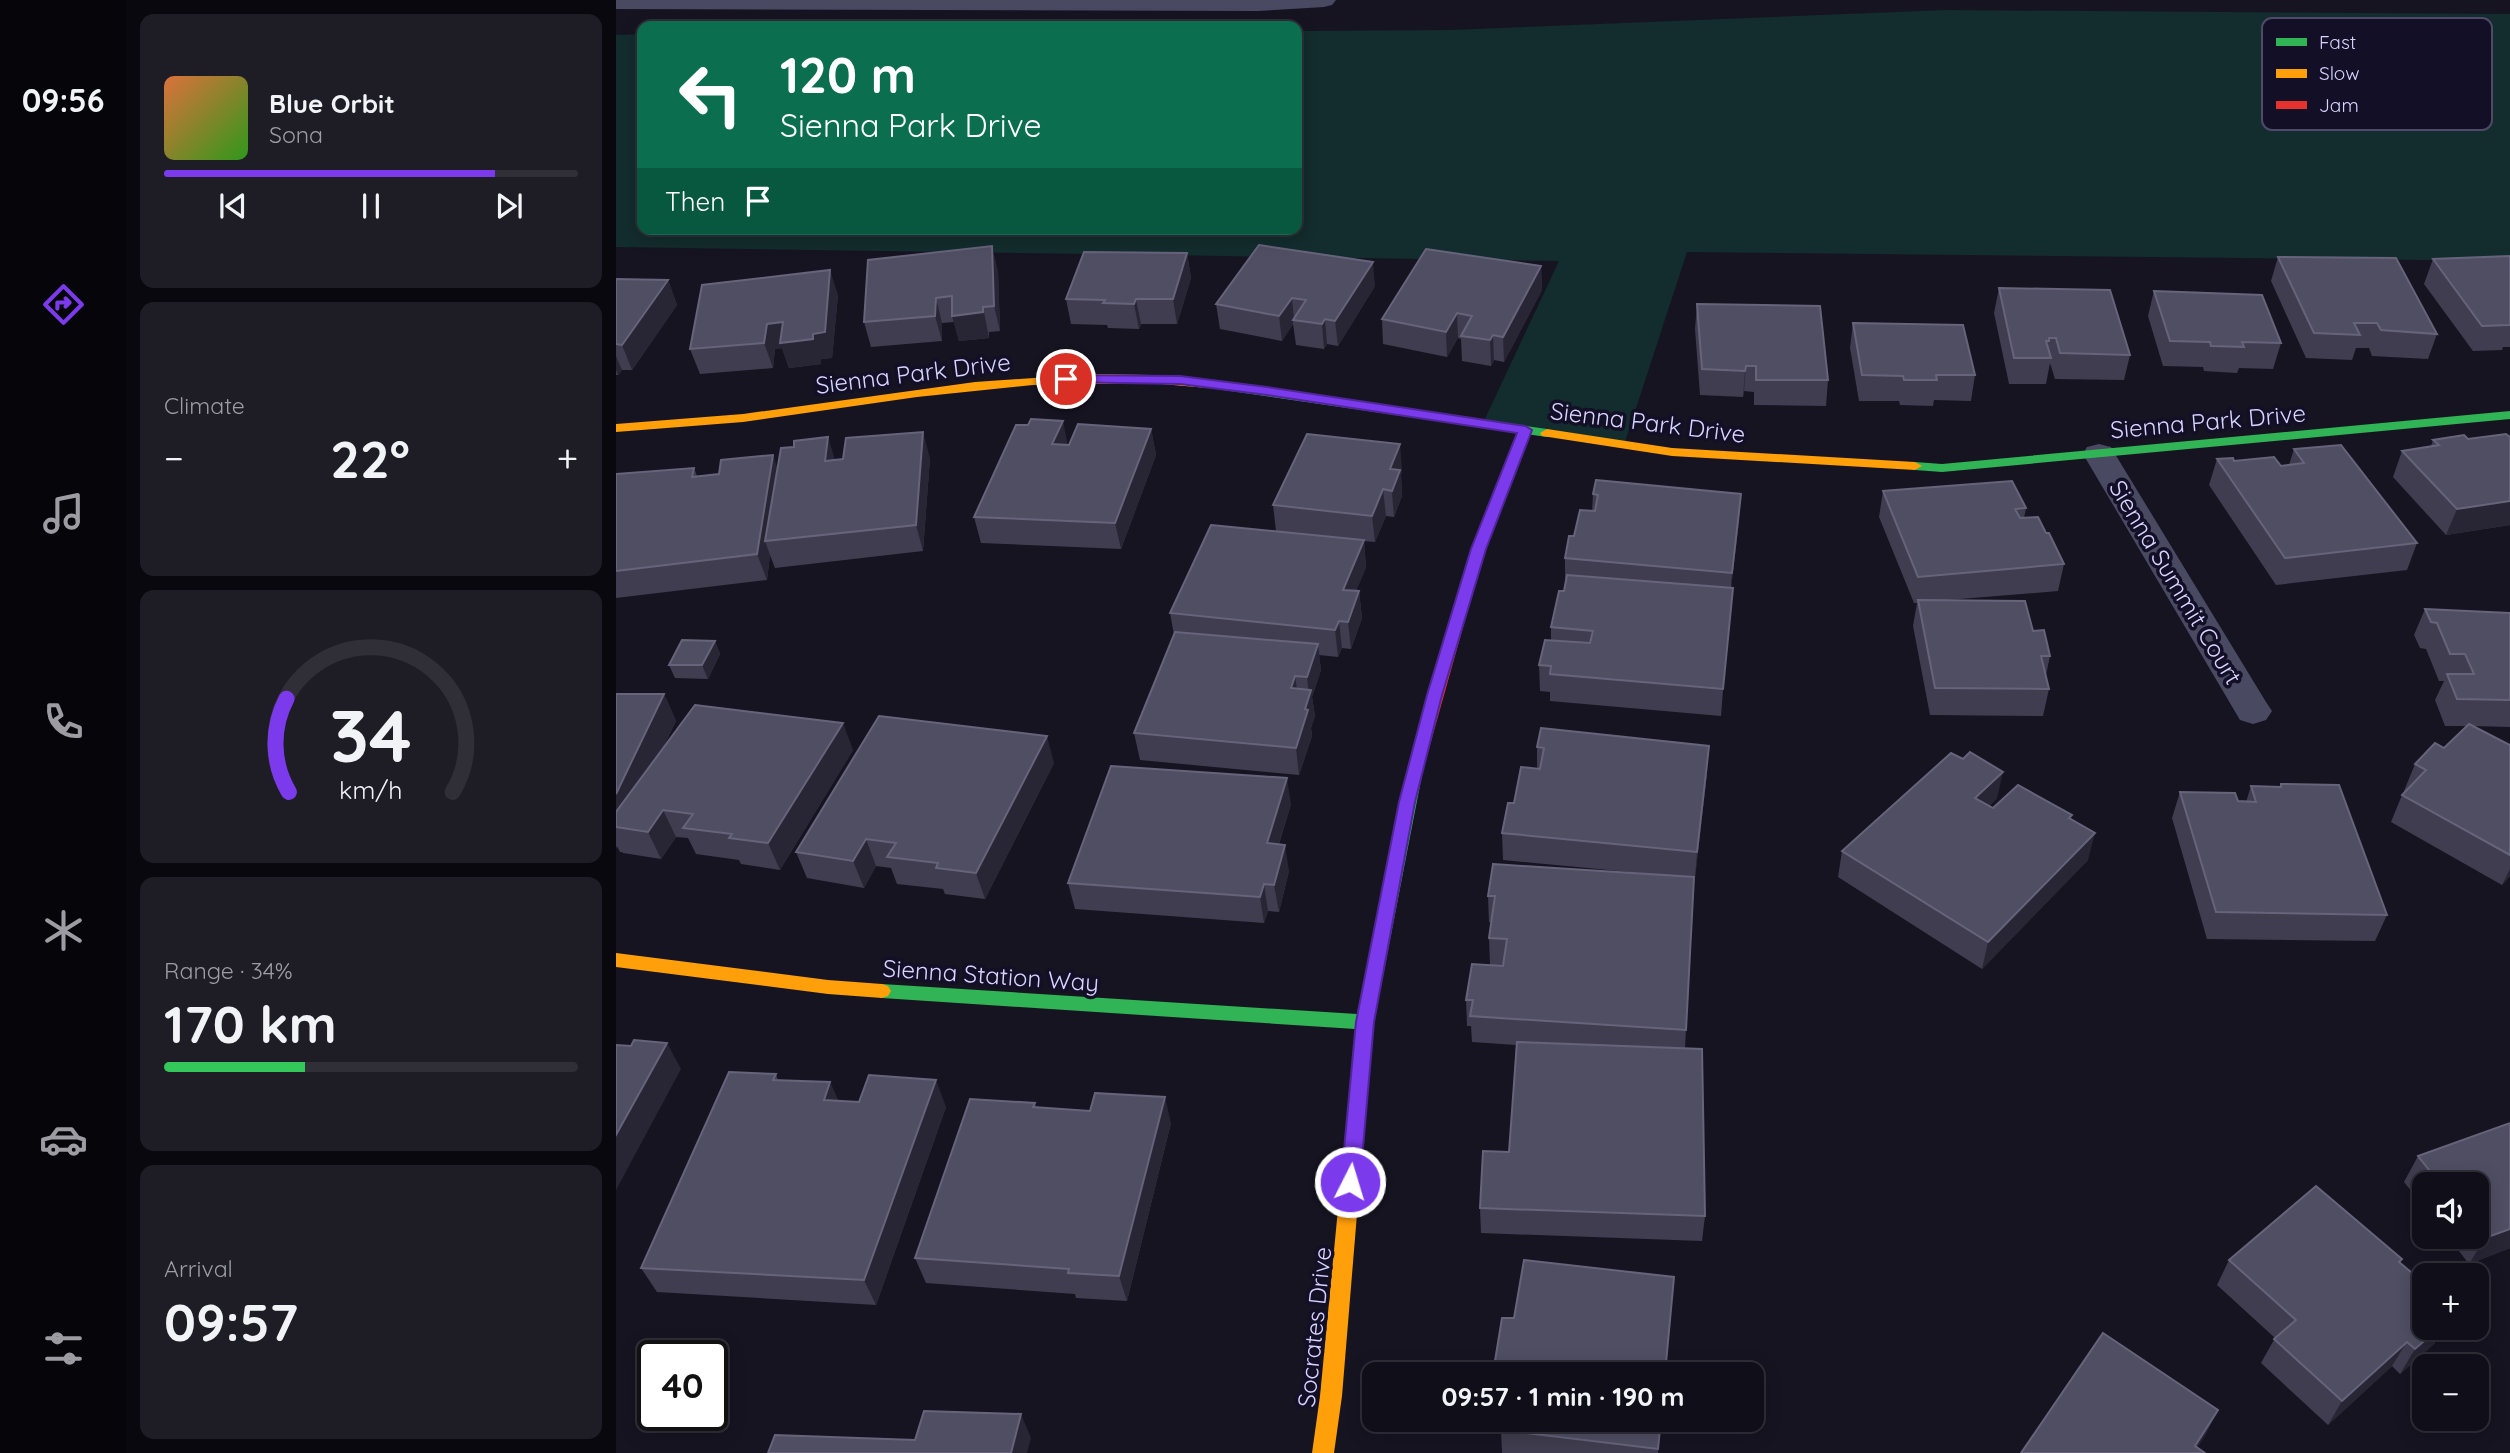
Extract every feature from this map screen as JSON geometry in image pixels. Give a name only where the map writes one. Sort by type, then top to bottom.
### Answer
[{"type":"street","points":[[616,2],[1324,0]]},
{"type":"street","name":"Sienna Park Drive","points":[[616,428],[741,418],[944,388],[1066,379],[1180,380],[1672,452],[1942,468],[2510,415]]},
{"type":"street","name":"Socrates Drive","points":[[1323,1453],[1331,1396],[1365,1022],[1407,802],[1478,549],[1525,430]]},
{"type":"street","name":"Sienna Summit Court","points":[[2099,454],[2253,711]]},
{"type":"street","name":"Sienna Station Way","points":[[616,960],[828,987],[1365,1022]]},
{"type":"green space","points":[[1945,10],[2510,14],[2510,261],[1687,252],[1624,445],[1483,423],[1559,261],[616,247],[616,35],[637,34],[637,235],[1302,235],[1302,31],[1450,30]]},
{"type":"building","points":[[1259,245],[1373,262],[1335,321],[1325,319],[1322,324],[1293,320],[1306,300],[1292,298],[1279,316],[1216,304]]},
{"type":"building","points":[[992,246],[994,306],[983,307],[983,312],[952,316],[952,296],[936,298],[935,316],[864,322],[868,260]]},
{"type":"building","points":[[1426,249],[1541,266],[1503,337],[1493,335],[1490,340],[1461,336],[1472,316],[1457,313],[1446,332],[1382,319]]},
{"type":"building","points":[[1084,252],[1187,253],[1173,299],[1136,299],[1134,304],[1066,299]]},
{"type":"building","points":[[2510,256],[2510,325],[2482,326],[2433,259]]},
{"type":"building","points":[[2278,257],[2396,258],[2437,334],[2381,330],[2377,323],[2354,323],[2360,335],[2314,333]]},
{"type":"building","points":[[830,270],[825,332],[813,334],[813,339],[780,343],[783,322],[767,324],[764,343],[690,349],[702,285]]},
{"type":"building","points":[[616,279],[668,280],[622,345],[616,344]]},
{"type":"building","points":[[1999,288],[2110,290],[2130,355],[2060,353],[2056,338],[2049,338],[2049,341],[2046,341],[2051,358],[2014,358]]},
{"type":"building","points":[[2154,291],[2262,295],[2281,343],[2242,342],[2244,347],[2211,346],[2210,342],[2170,341]]},
{"type":"building","points":[[1697,304],[1820,306],[1828,380],[1756,380],[1756,366],[1746,366],[1745,371],[1702,369]]},
{"type":"building","points":[[1853,323],[1963,325],[1975,375],[1936,375],[1937,380],[1904,380],[1903,376],[1862,375]]},
{"type":"building","points":[[1031,419],[1063,421],[1052,444],[1069,445],[1078,424],[1151,429],[1115,523],[974,517],[1016,425],[1028,425]]},
{"type":"building","points":[[923,432],[916,525],[765,541],[781,448],[794,447],[794,441],[828,437],[825,461],[843,459],[846,438]]},
{"type":"building","points":[[1307,434],[1400,444],[1390,469],[1400,470],[1392,491],[1383,489],[1372,516],[1273,505]]},
{"type":"building","points":[[2506,434],[2510,437],[2510,501],[2457,509],[2402,451],[2439,445],[2433,440],[2464,435],[2468,439]]},
{"type":"building","points":[[2341,445],[2417,543],[2285,558],[2217,459],[2233,458],[2234,461],[2274,457],[2281,466],[2304,463],[2294,449]]},
{"type":"building","points":[[773,455],[757,554],[616,571],[616,474],[694,468],[692,477],[719,474],[721,460]]},
{"type":"building","points":[[1596,480],[1741,494],[1732,573],[1565,558],[1569,536],[1574,536],[1580,510],[1595,511],[1598,495],[1593,494]]},
{"type":"building","points":[[2012,481],[2026,508],[2015,509],[2020,518],[2038,517],[2064,564],[1918,577],[1883,491]]},
{"type":"building","points":[[1211,525],[1364,540],[1343,590],[1359,591],[1348,622],[1339,621],[1335,630],[1170,613]]},
{"type":"building","points":[[1567,575],[1733,588],[1723,689],[1550,674],[1551,666],[1539,665],[1545,640],[1590,643],[1593,631],[1551,627],[1559,591],[1564,591]]},
{"type":"building","points":[[1918,600],[2025,601],[2033,631],[2044,630],[2050,656],[2041,656],[2049,689],[1935,688]]},
{"type":"building","points":[[2425,609],[2510,613],[2510,700],[2457,699],[2447,674],[2474,674],[2465,654],[2450,654],[2437,623],[2431,622]]},
{"type":"building","points":[[1175,632],[1318,644],[1307,677],[1295,676],[1291,688],[1311,690],[1305,709],[1308,710],[1296,748],[1134,733]]},
{"type":"building","points":[[682,640],[715,641],[702,665],[669,665]]},
{"type":"building","points":[[616,694],[664,694],[616,794]]},
{"type":"building","points":[[695,705],[843,723],[768,843],[729,838],[732,834],[683,828],[693,814],[663,810],[648,832],[616,827],[616,812]]},
{"type":"building","points":[[879,716],[1047,736],[976,873],[936,868],[938,863],[887,857],[896,843],[866,839],[853,861],[796,852]]},
{"type":"building","points":[[2469,724],[2510,745],[2510,855],[2402,795],[2426,770],[2415,764],[2435,743],[2444,748]]},
{"type":"building","points":[[1541,728],[1709,746],[1697,852],[1502,833],[1508,803],[1514,803],[1521,767],[1540,769],[1544,748],[1537,747]]},
{"type":"building","points":[[1970,752],[2003,772],[1975,798],[1993,808],[2018,785],[2072,815],[2069,818],[2095,833],[1988,942],[1842,851],[1951,753],[1963,759]]},
{"type":"building","points":[[1111,766],[1287,778],[1267,843],[1285,845],[1274,885],[1264,884],[1260,897],[1068,883]]},
{"type":"building","points":[[2281,784],[2339,785],[2387,915],[2216,912],[2180,792],[2235,793],[2238,801],[2256,802],[2251,786],[2281,787]]},
{"type":"building","points":[[1493,864],[1694,877],[1686,1030],[1470,1016],[1473,1000],[1466,1000],[1472,964],[1503,966],[1507,939],[1489,938],[1495,896],[1488,896]]},
{"type":"building","points":[[634,1040],[667,1043],[616,1135],[616,1045],[631,1046]]},
{"type":"building","points":[[1517,1042],[1702,1049],[1705,1216],[1480,1208],[1483,1151],[1509,1152]]},
{"type":"building","points":[[729,1072],[776,1074],[773,1080],[830,1082],[824,1100],[859,1102],[869,1075],[936,1080],[864,1280],[641,1268]]},
{"type":"building","points":[[1095,1093],[1165,1097],[1119,1276],[1068,1273],[1069,1269],[915,1258],[970,1099],[1035,1103],[1033,1107],[1090,1111]]},
{"type":"building","points":[[2510,1123],[2510,1229],[2489,1237],[2489,1172],[2431,1172],[2418,1156]]},
{"type":"building","points":[[2316,1186],[2402,1259],[2399,1262],[2412,1273],[2412,1340],[2425,1340],[2415,1349],[2407,1342],[2342,1401],[2274,1339],[2296,1320],[2229,1260]]},
{"type":"building","points":[[1524,1260],[1674,1277],[1666,1362],[1495,1362],[1502,1318],[1514,1318]]},
{"type":"building","points":[[2103,1333],[2218,1410],[2195,1446],[2205,1453],[2021,1453]]},
{"type":"building","points":[[924,1411],[1021,1414],[1011,1453],[768,1453],[775,1435],[915,1440]]},
{"type":"building","points":[[1518,1432],[1660,1432],[1658,1449]]},
{"type":"traffic: fast","points":[[1208,384],[1547,433]]},
{"type":"traffic: fast","points":[[1915,466],[1942,468],[2510,415]]},
{"type":"traffic: fast","points":[[1357,1105],[1365,1022],[1415,770]]},
{"type":"traffic: fast","points":[[882,991],[1365,1022]]},
{"type":"traffic: slow","points":[[616,428],[743,418],[917,393],[1033,381],[1150,379],[1208,384]]},
{"type":"traffic: slow","points":[[1547,433],[1672,452],[1915,466]]},
{"type":"traffic: slow","points":[[616,960],[828,987],[882,991]]},
{"type":"traffic: slow","points":[[1323,1453],[1331,1396],[1357,1105]]},
{"type":"traffic: jam","points":[[1415,770],[1478,549],[1525,430]]},
{"type":"route","points":[[1066,379],[1180,380],[1525,430],[1478,549],[1407,802],[1365,1022],[1350,1182]]}]
